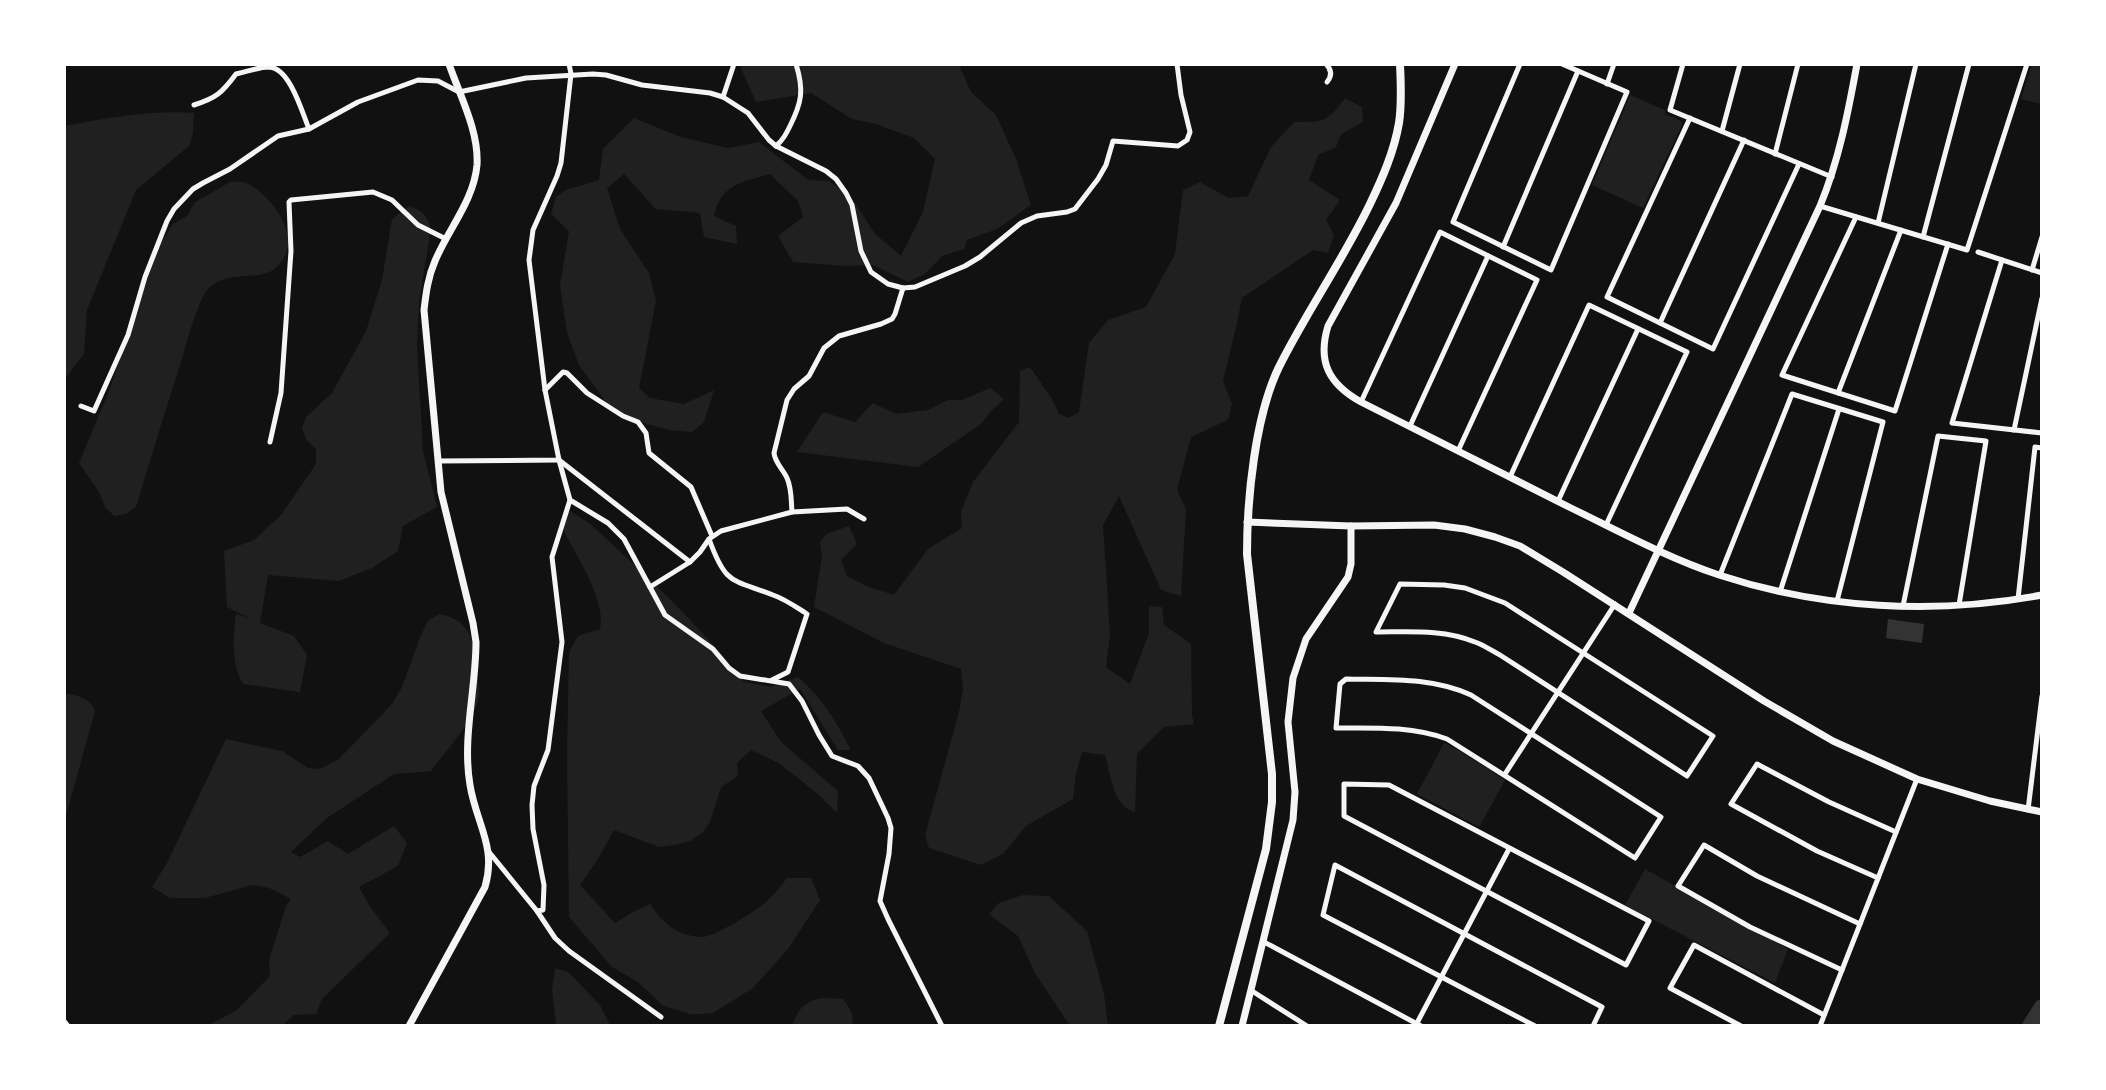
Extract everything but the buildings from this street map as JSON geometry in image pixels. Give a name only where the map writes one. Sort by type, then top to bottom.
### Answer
[{"type":"main road","points":[[1219,1026],[1266,849],[1272,802],[1272,774],[1247,554],[1247,522],[1255,457],[1267,399],[1278,368],[1361,223],[1386,172],[1399,125],[1402,90],[1400,64]]},
{"type":"street","points":[[409,1026],[485,887],[489,852],[470,787],[467,765],[476,642],[441,492],[424,310],[428,282],[435,261],[468,198],[477,164],[474,132],[449,64]]},
{"type":"street","points":[[537,911],[543,910],[544,885],[533,828],[532,805],[534,786],[548,750],[562,642],[552,557],[570,500],[559,460],[545,390],[529,260],[533,230],[558,176],[561,163],[571,74],[569,64]]},
{"type":"street","points":[[723,97],[734,64]]},
{"type":"street","points":[[776,146],[783,140],[802,97],[796,64]]},
{"type":"street","points":[[81,406],[94,411],[128,335],[145,277],[174,209],[203,183],[230,169],[278,136],[309,129],[358,102],[418,80],[438,81],[459,92],[526,78],[571,74],[606,75],[642,85],[710,93],[723,97],[748,112],[776,146],[826,171],[836,179],[852,205],[861,251],[871,272],[888,284],[903,288],[915,287],[965,266],[1021,224],[1037,216],[1075,209],[1102,172],[1113,141],[1178,146],[1187,140],[1190,132],[1181,95],[1177,64]]},
{"type":"street","points":[[1326,64],[1331,71],[1331,77],[1327,82]]},
{"type":"street","points":[[1455,64],[1396,203],[1328,326],[1323,342],[1324,359],[1329,373],[1338,386],[1361,402],[1606,525],[1659,551],[1720,575],[1780,591],[1837,601],[1902,606],[1959,605],[2042,595]]},
{"type":"street","points":[[1520,64],[1453,222],[1551,270],[1627,92],[1562,64]]},
{"type":"street","points":[[1608,84],[1614,64]]},
{"type":"street","points":[[1683,64],[1670,110],[1832,177]]},
{"type":"street","points":[[1722,131],[1740,64]]},
{"type":"street","points":[[1775,154],[1798,64]]},
{"type":"street","points":[[1629,613],[1820,206],[1832,177],[1857,64]]},
{"type":"street","points":[[1878,224],[1916,64]]},
{"type":"street","points":[[1923,237],[1969,64]]},
{"type":"street","points":[[1820,206],[1967,250],[2026,64]]},
{"type":"street","points":[[194,105],[213,99],[224,91],[236,74],[270,66],[283,73],[289,81],[309,129]]},
{"type":"street","points":[[1503,247],[1578,71]]},
{"type":"street","points":[[1690,118],[1607,297],[1713,349],[1799,164]]},
{"type":"street","points":[[1660,323],[1744,140]]},
{"type":"street","points":[[270,442],[281,393],[291,250],[289,202],[373,192],[392,200],[418,225],[446,239]]},
{"type":"street","points":[[1856,217],[1782,375],[1895,411],[1948,244]]},
{"type":"street","points":[[1838,393],[1901,230]]},
{"type":"street","points":[[1361,402],[1440,232],[1537,280],[1458,451]]},
{"type":"street","points":[[2032,270],[2042,237]]},
{"type":"street","points":[[1978,252],[2042,273]]},
{"type":"street","points":[[1410,426],[1488,256]]},
{"type":"street","points":[[2002,260],[1952,423],[2042,433]]},
{"type":"street","points":[[792,512],[791,492],[787,478],[774,459],[787,400],[794,389],[809,376],[824,348],[831,341],[847,332],[892,319],[903,288]]},
{"type":"street","points":[[2014,430],[2042,298]]},
{"type":"street","points":[[1510,477],[1589,305],[1687,352],[1606,525]]},
{"type":"street","points":[[1558,501],[1638,328]]},
{"type":"street","points":[[545,390],[563,372],[567,373],[587,393],[623,416],[638,422],[646,433],[649,453],[691,488],[711,538],[716,558],[725,574],[736,583],[775,595],[807,614],[788,672],[772,681]]},
{"type":"street","points":[[1720,575],[1792,394],[1883,422],[1837,601]]},
{"type":"street","points":[[1780,591],[1839,409]]},
{"type":"street","points":[[1902,606],[1938,436],[1986,441],[1959,605]]},
{"type":"street","points":[[2018,599],[2035,447],[2042,448]]},
{"type":"street","points":[[438,461],[559,460],[690,562]]},
{"type":"street","points":[[570,500],[608,523],[624,539],[665,615],[713,649],[729,668],[740,676],[789,684],[802,701],[832,756],[858,766],[869,778],[891,828],[889,854],[880,900],[942,1026]]},
{"type":"street","points":[[650,587],[690,562],[711,538],[721,531],[792,512],[847,509],[864,519]]},
{"type":"street","points":[[1247,522],[1351,526],[1434,525],[1465,529],[1520,546],[1800,723],[1858,753],[1917,779],[1990,801],[2042,812]]},
{"type":"street","points":[[1242,1026],[1293,820],[1295,792],[1288,722],[1293,678],[1306,639],[1347,577],[1351,564],[1351,526]]},
{"type":"street","points":[[1400,584],[1444,585],[1486,594],[1524,614],[1713,736],[1687,776],[1557,693],[1500,655],[1475,642],[1453,635],[1426,632],[1376,632],[1400,584]]},
{"type":"street","points":[[1505,774],[1615,604]]},
{"type":"street","points":[[1346,679],[1416,680],[1453,687],[1471,695],[1531,734],[1661,817],[1635,858],[1457,744],[1429,732],[1410,729],[1336,728],[1340,684],[1346,679]]},
{"type":"street","points":[[2028,810],[2042,696]]},
{"type":"street","points":[[1878,878],[1817,852],[1731,804],[1757,764],[1829,802],[1896,832]]},
{"type":"street","points":[[1820,1026],[1917,779]]},
{"type":"street","points":[[1344,784],[1389,785],[1509,849],[1649,921],[1626,964],[1344,816],[1344,784]]},
{"type":"street","points":[[1842,970],[1750,927],[1678,886],[1704,845],[1757,876],[1860,924]]},
{"type":"street","points":[[1264,942],[1419,1024],[1509,849]]},
{"type":"street","points":[[489,852],[537,911],[555,938],[569,951],[661,1017]]},
{"type":"street","points":[[1535,1026],[1323,915],[1335,865],[1602,1007],[1593,1026]]},
{"type":"street","points":[[1741,1026],[1670,988],[1694,945],[1824,1015]]},
{"type":"street","points":[[1252,991],[1307,1026]]},
{"type":"street","points":[[64,1021],[68,1026]]},
{"type":"shaded area","points":[[739,64],[959,65],[971,92],[996,115],[1016,159],[1031,205],[997,229],[967,240],[964,249],[942,256],[925,274],[908,282],[873,265],[845,266],[793,262],[778,236],[803,217],[798,201],[770,174],[734,186],[727,191],[717,205],[714,216],[736,226],[737,244],[704,237],[700,213],[656,209],[624,174],[607,188],[620,229],[649,273],[656,301],[639,388],[650,398],[684,404],[714,390],[704,422],[692,432],[669,430],[647,424],[610,408],[579,365],[567,333],[560,285],[569,231],[551,214],[556,197],[566,190],[599,180],[603,149],[634,118],[681,137],[728,148],[759,142],[808,180],[829,181],[851,197],[875,234],[901,256],[923,212],[935,159],[914,138],[876,124],[852,119],[811,93],[756,102]]},
{"type":"shaded area","points":[[2032,64],[2041,65],[2041,104],[2021,99]]},
{"type":"shaded area","points":[[1630,95],[1665,110],[1665,114],[1681,121],[1682,125],[1643,208],[1592,185]]},
{"type":"shaded area","points":[[1345,98],[1362,107],[1363,122],[1341,134],[1336,147],[1318,155],[1309,180],[1340,200],[1326,220],[1334,235],[1328,253],[1313,250],[1242,298],[1223,381],[1232,404],[1228,420],[1191,437],[1177,490],[1186,509],[1181,596],[1161,590],[1119,496],[1103,525],[1110,634],[1106,667],[1130,684],[1149,633],[1149,606],[1162,607],[1164,625],[1191,644],[1194,724],[1164,727],[1137,754],[1135,812],[1122,804],[1117,797],[1105,755],[1082,752],[1073,799],[1026,826],[1003,854],[981,865],[929,848],[925,835],[959,712],[963,689],[961,669],[884,643],[814,607],[822,555],[820,542],[827,534],[849,526],[857,544],[841,560],[847,576],[869,587],[894,595],[928,549],[962,528],[961,512],[973,482],[1019,422],[1020,371],[1030,367],[1052,399],[1059,414],[1069,418],[1079,412],[1089,343],[1108,320],[1146,307],[1175,254],[1183,190],[1200,182],[1229,198],[1248,196],[1271,147],[1294,122],[1313,122],[1329,117]]},
{"type":"shaded area","points":[[194,113],[193,133],[189,146],[136,190],[87,310],[84,354],[65,379],[65,126],[145,114]]},
{"type":"shaded area","points":[[230,182],[241,182],[256,188],[271,203],[287,231],[287,250],[281,262],[273,270],[263,274],[220,281],[210,287],[201,300],[136,507],[126,514],[115,516],[106,509],[99,492],[79,463],[109,391],[158,248],[173,224],[187,216],[195,202]]},
{"type":"shaded area","points":[[409,206],[424,214],[431,229],[419,301],[417,347],[423,451],[437,507],[403,526],[398,551],[372,568],[339,581],[268,575],[260,623],[294,636],[307,655],[300,692],[243,684],[235,659],[236,614],[251,619],[227,607],[224,551],[254,540],[281,515],[316,464],[316,449],[306,439],[302,428],[306,417],[332,393],[366,331],[382,280],[392,219]]},
{"type":"shaded area","points":[[990,388],[1004,399],[981,424],[918,467],[797,452],[823,412],[855,422],[873,403],[896,414],[928,410],[948,400],[962,400]]},
{"type":"shaded area","points":[[570,511],[589,523],[670,599],[744,682],[771,687],[798,677],[828,711],[851,750],[838,750],[800,689],[761,711],[781,742],[838,791],[837,813],[818,794],[780,764],[751,750],[737,763],[738,776],[721,787],[710,822],[703,832],[690,841],[659,847],[614,830],[580,885],[615,923],[650,904],[672,928],[686,935],[703,937],[725,928],[760,907],[787,878],[811,878],[820,900],[788,949],[753,988],[713,1013],[689,1014],[662,1005],[638,982],[612,967],[569,917],[567,754],[569,652],[578,636],[600,629],[601,617],[599,603],[588,575],[560,523],[564,513]]},
{"type":"shaded area","points":[[439,614],[459,622],[470,635],[473,644],[479,694],[477,705],[466,725],[431,771],[394,774],[327,818],[291,852],[300,857],[328,841],[348,854],[394,826],[407,843],[398,866],[359,887],[390,933],[322,999],[316,1014],[294,1015],[283,1025],[209,1025],[237,1010],[270,976],[269,960],[286,906],[291,899],[269,888],[252,885],[205,898],[170,898],[152,887],[167,863],[226,739],[282,751],[308,768],[320,769],[339,759],[392,704],[402,687],[428,621]]},
{"type":"shaded area","points":[[1888,619],[1924,624],[1922,643],[1886,638]]},
{"type":"shaded area","points":[[64,695],[84,699],[95,711],[65,819]]},
{"type":"shaded area","points":[[1444,743],[1505,780],[1479,827],[1417,794]]},
{"type":"shaded area","points":[[1645,869],[1788,949],[1775,983],[1625,905]]},
{"type":"shaded area","points":[[1023,895],[1049,896],[1087,931],[1104,994],[1108,1025],[1068,1023],[1035,973],[1018,936],[989,914],[999,903]]},
{"type":"shaded area","points":[[555,968],[568,972],[600,1005],[610,1025],[556,1025],[552,990]]},
{"type":"shaded area","points":[[823,998],[843,999],[852,1014],[852,1025],[792,1025],[803,1007],[811,1001]]},
{"type":"waterway","points":[[2030,1026],[2042,1007]]}]
